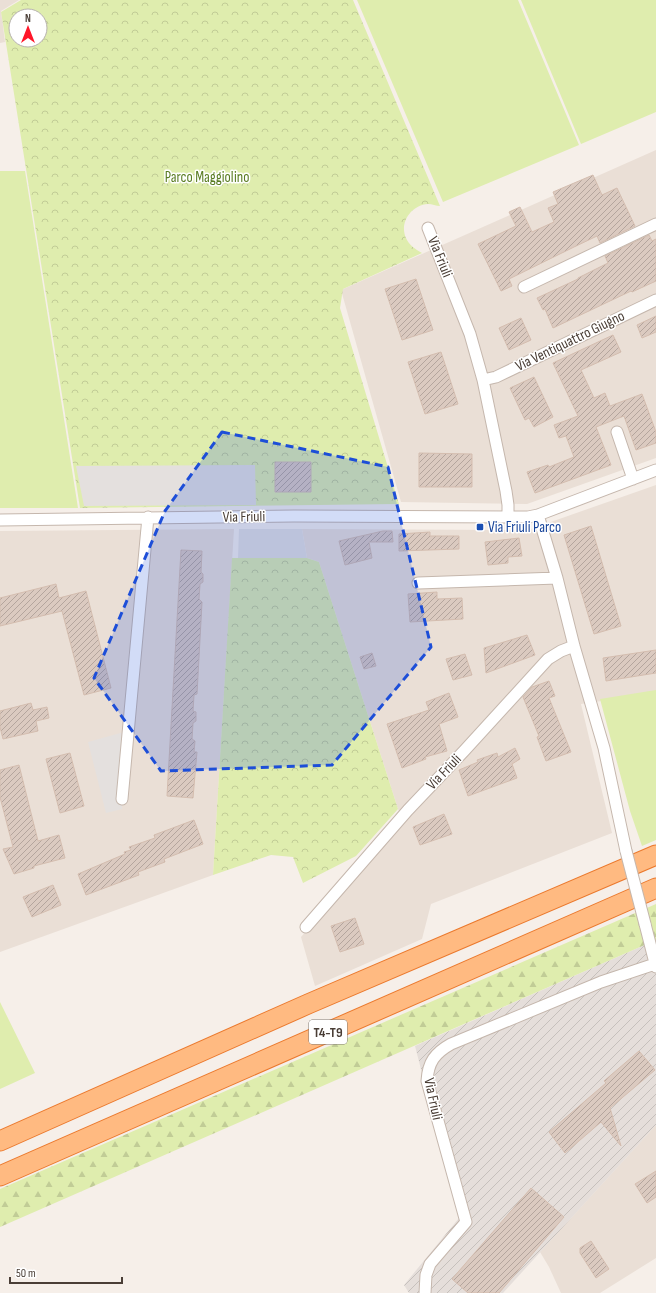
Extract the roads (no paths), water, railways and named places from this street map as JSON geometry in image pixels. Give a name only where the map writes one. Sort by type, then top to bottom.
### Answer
[{"type":"highway","name":"T4-T9","points":[[0,1141],[308,1004],[656,855]]},
{"type":"highway","name":"T4-T9","points":[[0,1176],[656,888]]},
{"type":"street","points":[[524,287],[656,224]]},
{"type":"street","name":"Via Friuli","points":[[428,228],[470,334],[483,380],[506,491],[508,517]]},
{"type":"street","name":"Via Ventiquattro Giugno","points":[[483,380],[496,377],[656,300]]},
{"type":"street","points":[[616,432],[633,479]]},
{"type":"street","name":"Via Friuli","points":[[0,520],[294,516],[528,517],[538,516],[656,470]]},
{"type":"street","name":"Via Friuli","points":[[425,1293],[426,1276],[430,1264],[466,1222],[427,1081],[427,1070],[433,1059],[439,1051],[451,1044],[601,982],[656,966],[626,851],[604,748],[574,646],[557,578],[538,516]]},
{"type":"street","points":[[122,799],[148,518]]},
{"type":"street","points":[[418,583],[557,578]]},
{"type":"street","name":"Via Friuli","points":[[306,927],[408,810],[548,659],[561,651],[574,646]]},
{"type":"place","name":"Via Friuli Parco","points":[[480,527]]},
{"type":"park label","name":"Parco Maggiolino","points":[[207,177]]}]
